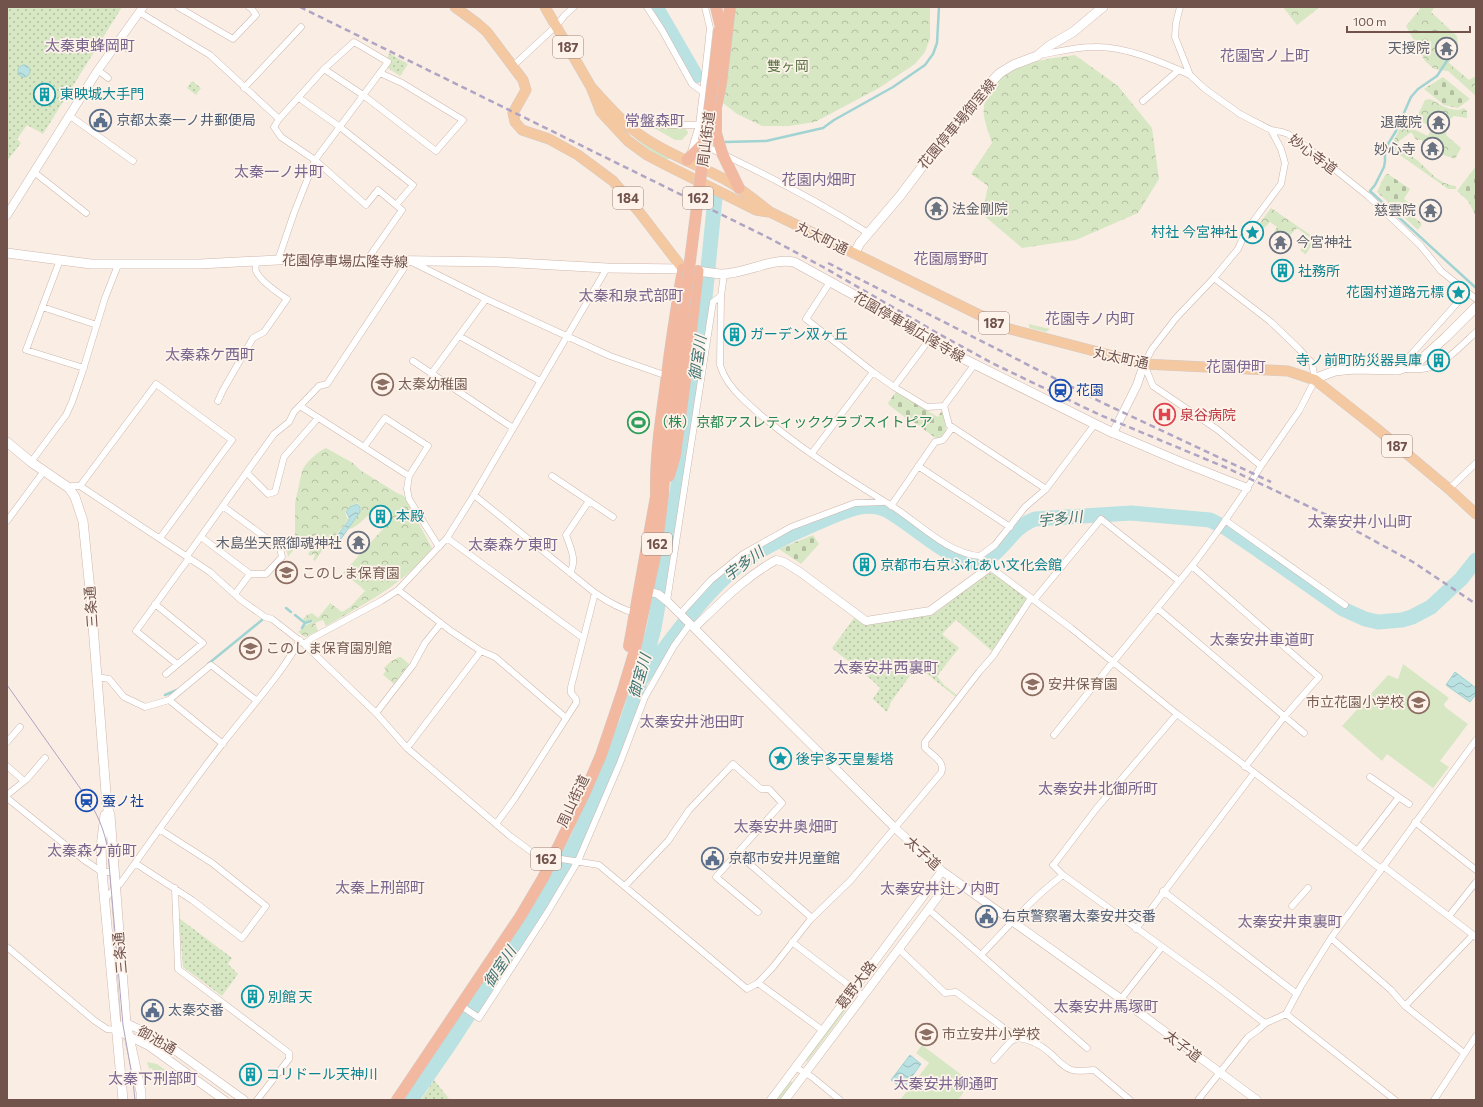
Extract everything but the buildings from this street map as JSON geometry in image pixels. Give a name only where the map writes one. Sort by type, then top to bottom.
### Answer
[{"type":"highway","points":[[716,7],[720,24]]},
{"type":"highway","name":"周山街道","points":[[397,1100],[462,1007],[520,917],[543,878],[586,790],[601,755],[631,665],[648,592],[722,7]]},
{"type":"highway","points":[[730,7],[721,84],[716,108],[716,132],[722,153],[739,188]]},
{"type":"highway","points":[[687,160],[699,143],[708,140],[716,123]]},
{"type":"highway","points":[[659,496],[655,473],[657,450],[674,317],[683,269]]},
{"type":"highway","points":[[659,496],[674,456],[700,271]]},
{"type":"highway","name":"周山街道","points":[[390,1100],[456,1003],[539,874],[554,857],[605,727],[629,646],[635,613],[648,592]]},
{"type":"main road","name":"184","points":[[455,7],[487,32],[526,85],[524,94],[512,113],[518,126],[527,132],[549,139],[578,155],[613,181],[640,212],[683,269]]},
{"type":"main road","name":"丸太町通","points":[[545,7],[591,87],[601,112],[628,140],[647,155],[666,165],[756,210],[770,212]]},
{"type":"main road","name":"花園停車場御室線","points":[[854,254],[860,243],[900,196],[946,135],[989,84],[1013,65],[1037,56],[1049,46],[1073,32],[1103,7]]},
{"type":"main road","name":"丸太町通","points":[[591,87],[618,116],[637,132],[739,188],[770,212],[1006,328],[1144,364],[1288,371],[1315,380],[1376,428],[1476,514]]},
{"type":"main road","points":[[666,165],[675,165],[687,160],[691,169],[718,182],[746,205]]},
{"type":"main road","name":"花園停車場広隆寺線","points":[[7,253],[91,264],[200,264],[278,260],[367,260],[409,262],[498,262],[607,268],[683,269]]},
{"type":"main road","name":"花園停車場広隆寺線","points":[[700,271],[720,273],[785,260],[794,262],[856,296],[974,365],[1114,433]]},
{"type":"main road","points":[[683,269],[700,271]]},
{"type":"main road","points":[[1315,380],[1319,377],[1334,372],[1354,369],[1402,369],[1416,364],[1476,307]]},
{"type":"main road","name":"三条通","points":[[7,442],[31,462],[69,488],[80,510],[84,527],[107,806],[101,847],[102,872],[123,1100]]},
{"type":"main road","name":"三条通","points":[[107,806],[110,815],[113,872],[126,1023],[142,1100]]},
{"type":"street","points":[[178,7],[233,39],[256,15],[249,7]]},
{"type":"street","points":[[513,66],[574,7]]},
{"type":"street","points":[[647,7],[662,30],[692,84],[703,92]]},
{"type":"street","points":[[706,7],[710,28],[699,125],[699,143],[722,153],[812,199],[868,233]]},
{"type":"street","name":"妙心寺道","points":[[1180,7],[1176,23],[1175,37],[1190,75],[1205,89],[1240,114],[1271,130],[1288,134],[1308,148],[1368,196],[1420,245],[1441,271],[1476,299]]},
{"type":"street","points":[[7,215],[98,70],[141,10],[210,55],[279,119]]},
{"type":"street","points":[[244,88],[301,27]]},
{"type":"street","points":[[118,42],[128,49]]},
{"type":"street","points":[[278,260],[294,213],[315,160],[388,62],[354,42],[324,69],[279,119],[274,127],[281,137],[315,160],[366,205],[378,190],[402,210],[367,260]]},
{"type":"street","points":[[1037,56],[1085,47],[1100,47],[1130,52],[1190,75]]},
{"type":"street","points":[[324,69],[364,95],[436,151],[463,120],[402,83],[380,72]]},
{"type":"street","points":[[98,70],[108,78]]},
{"type":"street","points":[[1143,101],[1179,70]]},
{"type":"street","points":[[298,98],[340,127],[413,185],[396,205]]},
{"type":"street","points":[[70,116],[133,162]]},
{"type":"street","points":[[646,125],[699,125]]},
{"type":"street","points":[[1247,488],[1114,433],[1152,349],[1176,318],[1214,278],[1238,249],[1246,231],[1282,184],[1285,163],[1281,149],[1271,130]]},
{"type":"street","points":[[34,172],[86,213]]},
{"type":"street","points":[[60,260],[26,350],[84,368]]},
{"type":"street","points":[[218,401],[253,338],[264,332],[287,300],[273,290],[256,271],[256,261]]},
{"type":"street","points":[[177,664],[136,631],[274,434],[289,422],[294,412],[319,386],[327,384],[409,262],[610,356],[667,376]]},
{"type":"street","points":[[31,462],[66,415],[84,368],[118,264]]},
{"type":"street","points":[[105,899],[120,884],[159,829],[302,642],[381,602],[398,590],[447,538],[474,496],[607,268]]},
{"type":"street","points":[[720,273],[720,365],[723,375],[733,388],[769,422],[812,453],[947,545],[964,554],[980,556],[995,545],[1025,507],[1046,489],[1095,424]]},
{"type":"street","points":[[1054,735],[1192,566],[1247,488],[1303,403],[1315,380],[1312,363],[1299,349],[1271,322],[1214,278]]},
{"type":"street","points":[[830,282],[806,319],[894,387],[927,407],[944,406]]},
{"type":"street","points":[[1402,369],[1408,358],[1467,292]]},
{"type":"street","points":[[666,600],[713,302],[721,296]]},
{"type":"street","points":[[431,374],[486,299]]},
{"type":"street","points":[[42,307],[97,325]]},
{"type":"street","points":[[1402,369],[1427,368],[1439,363],[1456,351],[1476,332]]},
{"type":"street","points":[[459,336],[540,381]]},
{"type":"street","points":[[894,387],[929,340]]},
{"type":"street","points":[[413,361],[513,428]]},
{"type":"street","points":[[1144,364],[1153,386],[1212,426],[1261,466]]},
{"type":"street","points":[[944,406],[974,365]]},
{"type":"street","points":[[812,453],[873,372]]},
{"type":"street","points":[[80,486],[156,384],[232,440],[160,538]]},
{"type":"street","points":[[300,406],[409,476]]},
{"type":"street","points":[[944,406],[949,425],[952,428],[1046,489]]},
{"type":"street","points":[[247,473],[268,494],[275,492],[284,457],[318,418]]},
{"type":"street","points":[[364,447],[385,418],[428,446],[409,476],[407,489],[409,499],[439,547]]},
{"type":"street","points":[[891,506],[935,442],[943,440],[952,428]]},
{"type":"street","points":[[1449,490],[1476,463]]},
{"type":"street","points":[[918,466],[1010,527]]},
{"type":"street","points":[[7,521],[44,471]]},
{"type":"street","points":[[552,476],[613,517]]},
{"type":"street","points":[[69,488],[72,486],[80,486],[160,538],[210,572],[265,617],[272,619],[302,642],[376,713],[407,748],[496,824],[536,855],[599,865],[747,989],[758,983],[774,967],[812,918],[851,880],[941,773],[943,769],[942,763],[925,748],[925,742],[993,656],[1033,599],[1101,519],[1179,581]]},
{"type":"street","points":[[474,496],[595,593],[613,605],[625,611],[635,613]]},
{"type":"street","points":[[570,573],[574,566],[574,554],[566,535],[589,501]]},
{"type":"street","points":[[681,615],[711,580],[743,554],[791,527],[855,503],[884,502]]},
{"type":"street","points":[[201,537],[250,574],[266,574],[282,557],[280,548],[224,507]]},
{"type":"street","points":[[1223,523],[1345,604]]},
{"type":"street","points":[[447,538],[583,638]]},
{"type":"street","points":[[980,556],[987,565],[1033,599],[1245,767],[1357,851],[1382,867],[1475,936],[1405,1006]]},
{"type":"street","points":[[462,1007],[479,1018],[547,913],[576,861],[620,763],[645,697],[674,646],[691,625],[749,578],[776,560],[784,562],[800,572],[866,621],[930,611],[987,565]]},
{"type":"street","points":[[1192,566],[1319,677],[1284,717],[1245,767]]},
{"type":"street","points":[[235,594],[250,574]]},
{"type":"street","points":[[398,590],[481,651],[495,657],[566,718]]},
{"type":"street","name":"太子道","points":[[648,592],[666,600],[895,828],[942,871],[1121,999],[1219,1073],[1258,1100]]},
{"type":"street","points":[[496,824],[515,798],[576,703],[576,699],[571,693],[571,687],[595,593]]},
{"type":"street","points":[[155,604],[203,643],[166,674]]},
{"type":"street","points":[[1157,608],[1304,733]]},
{"type":"street","points":[[376,713],[413,665],[425,643],[441,623]]},
{"type":"street","points":[[407,748],[481,651]]},
{"type":"street","points":[[97,677],[109,679],[124,697],[145,707],[169,700],[211,665],[257,701]]},
{"type":"street","points":[[169,700],[223,744]]},
{"type":"street","points":[[1177,714],[1096,809],[1053,865],[1063,876],[1266,1023]]},
{"type":"street","points":[[7,742],[20,727]]},
{"type":"street","points":[[1198,1100],[1248,1037],[1266,1023],[1286,1014],[1331,938],[1476,740]]},
{"type":"street","points":[[45,758],[7,797],[84,860],[102,872],[113,872]]},
{"type":"street","points":[[625,886],[668,841],[689,810],[733,764],[761,789],[769,789],[782,803],[716,877],[758,912]]},
{"type":"street","points":[[7,766],[24,781]]},
{"type":"street","points":[[1136,929],[1254,773]]},
{"type":"street","points":[[1370,778],[1409,804]]},
{"type":"street","points":[[1357,851],[1399,797]]},
{"type":"street","points":[[1415,822],[1476,870]]},
{"type":"street","points":[[136,863],[175,888],[242,938],[266,906],[212,863],[159,829]]},
{"type":"street","points":[[737,853],[812,918]]},
{"type":"street","name":"葛野大路","points":[[770,1100],[942,871]]},
{"type":"street","points":[[981,956],[1050,885],[1063,876]]},
{"type":"street","name":"葛野大路","points":[[785,1100],[952,878]]},
{"type":"street","points":[[1449,916],[1476,882]]},
{"type":"street","points":[[175,888],[178,969],[289,1053],[289,1059],[257,1100]]},
{"type":"street","points":[[1292,906],[1308,888]]},
{"type":"street","points":[[1163,892],[1297,994]]},
{"type":"street","points":[[928,909],[1088,1048]]},
{"type":"street","points":[[1331,938],[1391,990],[1405,1006],[1464,1053]]},
{"type":"street","points":[[792,942],[863,996]]},
{"type":"street","points":[[7,946],[95,1021],[107,1029],[116,1030]]},
{"type":"street","points":[[1121,999],[1162,947]]},
{"type":"street","points":[[899,949],[945,993],[956,992],[1017,1038]]},
{"type":"street","points":[[758,983],[822,1030]]},
{"type":"street","points":[[1286,1014],[1395,1100]]},
{"type":"street","name":"御池通","points":[[224,1100],[149,1046],[116,1030],[126,1023],[158,1038],[244,1100]]},
{"type":"street","points":[[1434,1100],[1476,1037]]},
{"type":"street","points":[[994,1060],[1010,1042],[1017,1038],[1025,1038],[1034,1041],[1050,1052],[1063,1066],[1073,1070],[1094,1070],[1130,1100]]},
{"type":"street","points":[[795,1067],[805,1072],[840,1100]]},
{"type":"green space","points":[[7,7],[122,7],[43,134],[27,125],[17,139],[21,143],[7,161]]},
{"type":"green space","name":"雙ヶ岡","points":[[734,7],[930,7],[930,38],[925,52],[915,64],[879,88],[815,122],[789,126],[762,126],[737,114],[723,103]]},
{"type":"green space","points":[[1283,7],[1320,7],[1297,25]]},
{"type":"green space","points":[[1418,7],[1435,7],[1431,12],[1457,36],[1458,45],[1449,63],[1469,80],[1476,76],[1476,96],[1448,71],[1434,69],[1425,61],[1406,26],[1420,9]]},
{"type":"green space","points":[[389,53],[408,64],[400,76],[385,66]]},
{"type":"green space","points":[[1075,55],[1118,86],[1152,128],[1159,179],[1138,213],[1076,240],[1022,248],[982,214],[988,186],[971,174],[992,143],[984,116],[985,103],[997,83],[1005,75],[1016,69],[1027,64],[1051,58]]},
{"type":"green space","points":[[1443,77],[1470,99],[1458,108],[1444,105],[1424,89]]},
{"type":"green space","points":[[192,81],[201,88],[196,95],[187,88]]},
{"type":"green space","points":[[1430,99],[1451,109],[1460,110],[1464,108],[1467,111],[1467,118],[1454,116],[1447,122],[1446,135],[1461,148],[1455,159],[1441,154],[1428,138],[1431,147],[1426,150],[1422,148],[1422,140],[1416,140],[1412,133],[1399,141],[1399,148],[1417,160],[1439,180],[1456,186],[1456,189],[1448,189],[1397,153],[1390,150],[1402,124],[1428,136],[1432,127],[1416,119],[1425,100]]},
{"type":"green space","points":[[654,128],[682,128],[687,130],[688,133],[682,140],[675,140]]},
{"type":"green space","points":[[632,136],[670,158],[667,160],[656,155]]},
{"type":"green space","points":[[1476,166],[1476,216],[1468,201],[1457,191]]},
{"type":"green space","points":[[1388,174],[1410,189],[1404,199],[1411,204],[1407,211],[1422,224],[1418,230],[1377,192],[1385,175]]},
{"type":"green space","points":[[1271,208],[1315,238],[1306,254],[1300,250],[1309,237],[1297,228],[1287,238],[1276,236],[1274,232],[1277,227],[1270,222],[1264,228],[1260,227],[1259,224]]},
{"type":"green space","points":[[1029,324],[1050,329],[1046,332],[1030,328]]},
{"type":"green space","points":[[896,392],[938,417],[941,412],[945,416],[946,433],[941,438],[937,439],[889,405],[888,403]]},
{"type":"green space","name":"木島坐天照御魂神社","points":[[326,448],[353,463],[360,470],[404,496],[432,548],[410,572],[384,592],[326,626],[323,620],[315,623],[318,631],[305,637],[298,632],[306,625],[313,622],[312,620],[305,622],[303,619],[307,615],[312,613],[318,618],[330,603],[342,612],[350,607],[365,591],[343,573],[391,520],[381,510],[376,508],[354,527],[348,529],[361,509],[358,503],[351,506],[345,512],[348,520],[331,542],[325,546],[315,561],[313,560],[315,555],[313,554],[310,556],[308,554],[310,551],[309,547],[303,549],[298,544],[288,557],[285,544],[295,536],[295,503],[302,471],[312,458]]},
{"type":"green space","points":[[813,535],[819,544],[801,564],[779,549]]},
{"type":"green space","points":[[993,573],[1028,599],[992,651],[956,620],[942,634],[959,648],[937,676],[944,685],[958,696],[956,697],[917,666],[891,702],[887,712],[873,699],[880,688],[869,677],[832,648],[854,618],[865,625],[933,615],[985,574]]},
{"type":"green space","points":[[399,657],[409,664],[394,684],[383,675],[386,670],[384,668],[390,662]]},
{"type":"green space","points":[[1403,664],[1449,698],[1444,704],[1445,707],[1468,724],[1440,761],[1449,767],[1433,788],[1387,754],[1382,761],[1342,726],[1388,675],[1398,679]]},
{"type":"green space","points":[[179,918],[232,958],[228,964],[238,974],[222,996],[183,967]]},
{"type":"green space","points":[[850,1000],[852,1002],[807,1062],[806,1060]]},
{"type":"green space","points":[[922,1045],[971,1082],[958,1100],[900,1100],[929,1063],[916,1053]]},
{"type":"green space","points":[[147,1062],[157,1064],[171,1074],[163,1078],[154,1075],[152,1068],[149,1069]]},
{"type":"green space","points":[[434,1080],[450,1100],[421,1100]]},
{"type":"green space","points":[[791,1081],[793,1083],[780,1100],[776,1100]]},
{"type":"water","points":[[22,65],[26,65],[30,71],[26,77],[22,77],[18,73],[18,69]]},
{"type":"water","points":[[357,504],[360,507],[360,512],[338,543],[333,543],[349,520],[346,512],[350,507]]},
{"type":"water","points":[[1455,672],[1476,688],[1476,694],[1470,702],[1446,685]]},
{"type":"water","points":[[910,1055],[921,1064],[903,1089],[891,1080]]},
{"type":"waterway","name":"御室川","points":[[656,7],[696,76]]},
{"type":"waterway","points":[[725,142],[766,141],[823,128],[834,120],[893,87],[925,65],[933,54],[937,43],[939,7]]},
{"type":"waterway","points":[[1454,50],[1437,76],[1418,89],[1411,97],[1396,131],[1385,149],[1384,167],[1375,185],[1370,191],[1476,288]]},
{"type":"waterway","name":"御室川","points":[[411,1100],[546,898],[578,838],[627,722],[654,628],[674,515],[700,348],[715,198]]},
{"type":"waterway","name":"宇多川","points":[[640,681],[699,605],[712,590],[742,562],[783,538],[854,508],[869,506],[884,509],[955,556],[966,561],[975,562],[982,561],[993,555],[1015,532],[1035,519],[1131,513],[1210,520],[1226,528],[1343,609],[1365,619],[1378,622],[1402,620],[1412,617],[1431,607],[1461,579],[1476,560]]},
{"type":"waterway","points":[[286,608],[291,612]]},
{"type":"waterway","points":[[295,615],[305,623],[311,621]]},
{"type":"waterway","points":[[208,664],[262,620]]},
{"type":"waterway","points":[[302,628],[305,623]]},
{"type":"waterway","points":[[165,695],[177,690]]},
{"type":"tram line","points":[[7,685],[85,795],[97,815],[103,829],[108,852],[123,1025],[135,1100]]},
{"type":"railway","points":[[300,7],[769,238],[825,268],[992,363],[1100,415],[1227,468],[1327,515],[1413,562],[1476,604]]},
{"type":"railway","points":[[828,263],[1105,404],[1271,482]]},
{"type":"place","name":"天授院","points":[[1446,48]]},
{"type":"place","name":"東映城大手門","points":[[44,94]]},
{"type":"place","name":"京都太秦一ノ井郵便局","points":[[100,120]]},
{"type":"place","name":"退蔵院","points":[[1438,122]]},
{"type":"place","name":"妙心寺","points":[[1432,149]]},
{"type":"place","name":"法金剛院","points":[[937,209]]},
{"type":"place","name":"慈雲院","points":[[1431,210]]},
{"type":"place","name":"村社 今宮神社","points":[[1253,232]]},
{"type":"place","name":"今宮神社","points":[[1280,242]]},
{"type":"place","name":"社務所","points":[[1283,271]]},
{"type":"place","name":"花園村道路元標","points":[[1459,292]]},
{"type":"place","name":"ガーデン双ヶ丘","points":[[735,334]]},
{"type":"place","name":"寺ノ前町防災器具庫","points":[[1438,360]]},
{"type":"place","name":"太秦幼稚園","points":[[382,384]]},
{"type":"place","name":"花園","points":[[1060,390]]},
{"type":"place","name":"泉谷病院","points":[[1165,415]]},
{"type":"place","name":"（株）京都アスレティッククラブスイトピア","points":[[638,422]]},
{"type":"place","name":"本殿","points":[[381,516]]},
{"type":"place","name":"木島坐天照御魂神社","points":[[358,543]]},
{"type":"place","name":"京都市右京ふれあい文化会館","points":[[865,565]]},
{"type":"place","name":"このしま保育園","points":[[287,573]]},
{"type":"place","name":"このしま保育園別館","points":[[251,648]]},
{"type":"place","name":"安井保育園","points":[[1032,684]]},
{"type":"place","name":"市立花園小学校","points":[[1419,702]]},
{"type":"place","name":"後宇多天皇髪塔","points":[[780,759]]},
{"type":"place","name":"蚕ノ社","points":[[87,801]]},
{"type":"place","name":"京都市安井児童館","points":[[713,858]]},
{"type":"place","name":"右京警察署太秦安井交番","points":[[986,916]]},
{"type":"place","name":"別館 天","points":[[253,997]]},
{"type":"place","name":"太秦交番","points":[[153,1010]]},
{"type":"place","name":"市立安井小学校","points":[[927,1034]]},
{"type":"place","name":"コリドール天神川","points":[[251,1074]]},
{"type":"district","name":"太秦東蜂岡町","points":[[90,46]]},
{"type":"district","name":"花園宮ノ上町","points":[[1265,56]]},
{"type":"district","name":"常盤森町","points":[[655,121]]},
{"type":"district","name":"太秦一ノ井町","points":[[279,172]]},
{"type":"district","name":"花園内畑町","points":[[819,180]]},
{"type":"district","name":"花園扇野町","points":[[951,259]]},
{"type":"district","name":"太秦和泉式部町","points":[[631,296]]},
{"type":"district","name":"花園寺ノ内町","points":[[1090,319]]},
{"type":"district","name":"太秦森ケ西町","points":[[210,355]]},
{"type":"district","name":"花園伊町","points":[[1236,367]]},
{"type":"district","name":"太秦安井小山町","points":[[1360,522]]},
{"type":"district","name":"太秦森ケ東町","points":[[513,545]]},
{"type":"district","name":"太秦安井車道町","points":[[1262,640]]},
{"type":"district","name":"太秦安井西裏町","points":[[886,668]]},
{"type":"district","name":"太秦安井池田町","points":[[692,722]]},
{"type":"district","name":"太秦安井北御所町","points":[[1098,789]]},
{"type":"district","name":"太秦安井奥畑町","points":[[786,827]]},
{"type":"district","name":"太秦森ケ前町","points":[[92,851]]},
{"type":"district","name":"太秦上刑部町","points":[[380,888]]},
{"type":"district","name":"太秦安井辻ノ内町","points":[[940,889]]},
{"type":"district","name":"太秦安井東裏町","points":[[1290,922]]},
{"type":"district","name":"太秦安井馬塚町","points":[[1106,1007]]},
{"type":"district","name":"太秦下刑部町","points":[[153,1079]]},
{"type":"district","name":"太秦安井柳通町","points":[[946,1084]]}]
